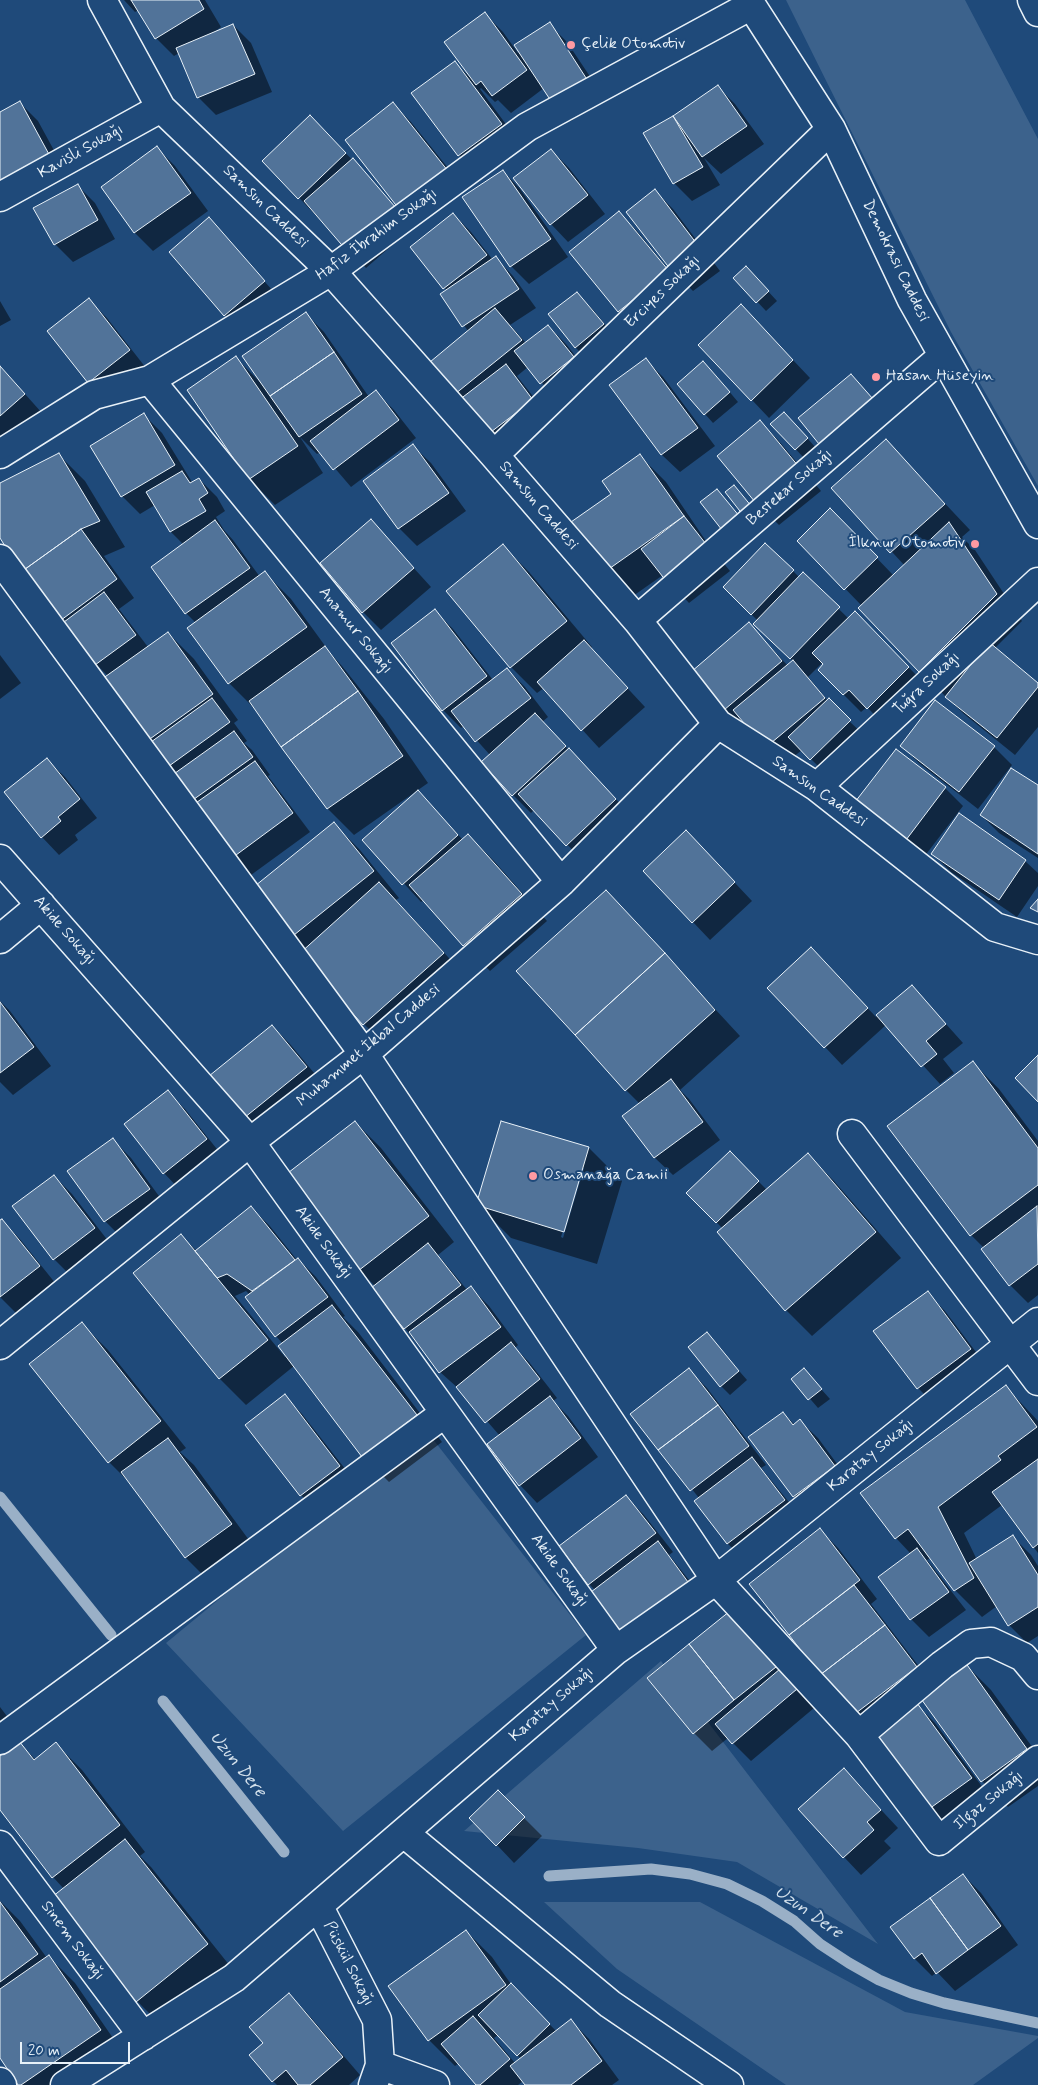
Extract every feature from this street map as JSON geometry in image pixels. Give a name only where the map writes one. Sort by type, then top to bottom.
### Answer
[{"type":"main road","name":"Samsun Caddesi","points":[[102,0],[161,108],[331,271],[494,455],[636,620],[718,724],[817,787],[995,927],[1038,940]]},
{"type":"main road","points":[[1032,0],[1038,12]]},
{"type":"main road","name":"Demokrasi Caddesi","points":[[749,3],[831,129],[912,300],[1038,524]]},
{"type":"main road","name":"Hafız İbrahim Sokağı","points":[[0,454],[94,395],[150,380],[331,271],[527,126],[749,3]]},
{"type":"main road","name":"Kavisli Sokağı","points":[[0,197],[161,108]]},
{"type":"main road","name":"Erciyes Sokağı","points":[[494,455],[831,129]]},
{"type":"main road","name":"Bestekar Sokağı","points":[[636,620],[943,356]]},
{"type":"main road","name":"Anamur Sokağı","points":[[150,380],[560,882]]},
{"type":"main road","points":[[0,559],[364,1054],[716,1580],[860,1736],[942,1664],[971,1644],[991,1642],[1015,1653],[1023,1657],[1038,1676]]},
{"type":"main road","name":"Tuğra Sokağı","points":[[817,787],[1038,582]]},
{"type":"main road","name":"Muhammet İkbal Caddesi","points":[[0,1345],[250,1142],[364,1054],[560,882],[718,724]]},
{"type":"main road","name":"Akide Sokağı","points":[[0,859],[250,1142],[616,1650]]},
{"type":"main road","points":[[0,939],[41,905]]},
{"type":"main road","points":[[852,1134],[1038,1381]]},
{"type":"main road","name":"Karatay Sokağı","points":[[65,2085],[234,1978],[319,1907],[616,1650],[716,1580],[1038,1322]]},
{"type":"main road","points":[[0,1740],[445,1413]]},
{"type":"main road","name":"Ilgaz Sokağı","points":[[860,1736],[940,1841],[1038,1760]]},
{"type":"main road","points":[[404,1833],[610,2004],[729,2085]]},
{"type":"main road","name":"Sinem Sokağı","points":[[0,1845],[143,2036]]},
{"type":"main road","name":"Püskül Sokağı","points":[[319,1907],[377,2020],[377,2075]]},
{"type":"main road","points":[[377,2075],[435,2085]]},
{"type":"shaded area","points":[[786,0],[965,0],[1038,139],[1038,486],[951,332]]},
{"type":"shaded area","points":[[425,1429],[586,1635],[343,1831],[166,1643]]},
{"type":"shaded area","points":[[661,1661],[878,1944],[737,1862],[638,1848],[464,1831]]},
{"type":"shaded area","points":[[544,1902],[700,1902],[905,2012],[1038,2036],[1038,2038],[973,2085],[786,2085],[617,1969]]},
{"type":"building","points":[[131,0],[199,0],[204,9],[155,39]]},
{"type":"building","points":[[485,12],[527,70],[492,96],[481,81],[476,85],[444,42]]},
{"type":"building","points":[[550,22],[588,81],[553,104],[514,45]]},
{"type":"building","points":[[233,24],[255,74],[197,98],[176,48]]},
{"type":"building","points":[[455,61],[502,124],[458,156],[411,93]]},
{"type":"building","points":[[718,85],[747,126],[702,157],[673,116]]},
{"type":"building","points":[[20,101],[51,158],[0,186],[0,112]]},
{"type":"building","points":[[393,102],[448,171],[399,209],[345,140]]},
{"type":"building","points":[[310,115],[346,153],[298,199],[262,161]]},
{"type":"building","points":[[673,116],[703,167],[673,184],[643,133]]},
{"type":"building","points":[[157,146],[191,193],[134,233],[101,187]]},
{"type":"building","points":[[551,149],[588,195],[550,225],[513,178]]},
{"type":"building","points":[[353,158],[396,208],[347,251],[304,201]]},
{"type":"building","points":[[503,170],[551,239],[510,267],[462,197]]},
{"type":"building","points":[[78,184],[98,220],[54,245],[33,208]]},
{"type":"building","points":[[655,189],[703,252],[674,274],[626,212]]},
{"type":"building","points":[[619,211],[669,271],[618,312],[569,252]]},
{"type":"building","points":[[453,213],[487,255],[443,289],[410,247]]},
{"type":"building","points":[[209,217],[265,281],[224,316],[169,252]]},
{"type":"building","points":[[496,256],[519,289],[462,327],[440,294]]},
{"type":"building","points":[[746,266],[769,291],[756,303],[733,278]]},
{"type":"building","points":[[577,292],[604,324],[575,348],[548,314]]},
{"type":"building","points":[[89,298],[130,350],[88,383],[47,331]]},
{"type":"building","points":[[741,304],[793,360],[751,401],[698,345]]},
{"type":"building","points":[[495,308],[522,340],[455,394],[430,362]]},
{"type":"building","points":[[306,312],[334,352],[270,396],[242,356]]},
{"type":"building","points":[[548,325],[574,357],[540,384],[514,351]]},
{"type":"building","points":[[334,352],[362,394],[299,437],[270,396]]},
{"type":"building","points":[[236,356],[298,446],[248,480],[187,390]]},
{"type":"building","points":[[646,358],[698,428],[661,455],[609,385]]},
{"type":"building","points":[[703,361],[730,392],[704,415],[677,384]]},
{"type":"building","points":[[506,364],[533,400],[487,435],[459,400]]},
{"type":"building","points":[[0,366],[25,394],[0,416]]},
{"type":"building","points":[[851,374],[873,399],[819,444],[798,418]]},
{"type":"building","points":[[376,390],[399,420],[333,470],[310,441]]},
{"type":"building","points":[[784,412],[808,438],[795,450],[770,424]]},
{"type":"building","points":[[144,413],[175,465],[121,497],[90,446]]},
{"type":"building","points":[[760,420],[804,473],[760,508],[717,456]]},
{"type":"building","points":[[886,439],[945,504],[890,553],[831,488]]},
{"type":"building","points":[[413,444],[449,493],[398,529],[363,481]]},
{"type":"building","points":[[59,453],[100,521],[81,529],[21,572],[0,538],[0,483]]},
{"type":"building","points":[[640,454],[684,516],[606,571],[571,522],[611,494],[602,481]]},
{"type":"building","points":[[182,471],[190,483],[199,478],[208,493],[199,499],[206,511],[170,532],[146,492]]},
{"type":"building","points":[[734,485],[752,507],[743,515],[725,492]]},
{"type":"building","points":[[717,489],[740,517],[722,530],[700,502]]},
{"type":"building","points":[[830,508],[878,557],[844,590],[797,541]]},
{"type":"building","points":[[684,516],[713,553],[670,586],[641,549]]},
{"type":"building","points":[[371,519],[414,568],[362,613],[320,563]]},
{"type":"building","points":[[215,520],[250,568],[185,614],[151,567]]},
{"type":"building","points":[[949,522],[997,594],[919,672],[858,608]]},
{"type":"building","points":[[81,529],[117,579],[57,623],[21,572]]},
{"type":"building","points":[[765,543],[794,570],[751,615],[723,587]]},
{"type":"building","points":[[503,544],[567,621],[510,668],[446,591]]},
{"type":"building","points":[[265,571],[307,627],[228,684],[187,628]]},
{"type":"building","points":[[803,572],[840,607],[790,659],[753,624]]},
{"type":"building","points":[[104,592],[136,635],[95,665],[64,622]]},
{"type":"building","points":[[435,609],[487,676],[442,711],[391,643]]},
{"type":"building","points":[[855,611],[909,667],[867,709],[849,690],[843,695],[818,670],[823,664],[812,653]]},
{"type":"building","points":[[749,622],[782,661],[724,710],[691,672]]},
{"type":"building","points":[[168,632],[213,694],[147,741],[102,679]]},
{"type":"building","points":[[584,640],[628,688],[581,731],[537,682]]},
{"type":"building","points":[[989,642],[1038,683],[1038,687],[997,738],[945,697]]},
{"type":"building","points":[[325,646],[358,691],[281,747],[249,701]]},
{"type":"building","points":[[793,660],[825,698],[765,748],[733,710]]},
{"type":"building","points":[[507,668],[531,698],[475,742],[451,711]]},
{"type":"building","points":[[358,691],[403,756],[327,809],[281,747]]},
{"type":"building","points":[[212,698],[230,722],[169,766],[151,742]]},
{"type":"building","points":[[829,698],[851,720],[810,760],[788,737]]},
{"type":"building","points":[[935,700],[995,746],[959,792],[900,746]]},
{"type":"building","points":[[535,713],[566,746],[512,796],[481,762]]},
{"type":"building","points":[[234,731],[253,757],[190,802],[171,776]]},
{"type":"building","points":[[569,748],[616,799],[566,846],[518,794]]},
{"type":"building","points":[[896,749],[946,787],[906,840],[855,802]]},
{"type":"building","points":[[47,758],[80,799],[58,817],[61,821],[41,838],[4,792]]},
{"type":"building","points":[[255,761],[293,813],[232,858],[193,805]]},
{"type":"building","points":[[1011,768],[1038,785],[1038,854],[980,815]]},
{"type":"building","points":[[418,790],[458,835],[402,885],[362,840]]},
{"type":"building","points":[[959,813],[1026,860],[999,900],[931,854]]},
{"type":"building","points":[[334,822],[374,871],[289,939],[250,890]]},
{"type":"building","points":[[686,830],[735,882],[692,923],[643,871]]},
{"type":"building","points":[[468,834],[522,894],[463,946],[409,885]]},
{"type":"building","points":[[379,882],[444,953],[363,1025],[299,954]]},
{"type":"building","points":[[606,890],[665,953],[575,1035],[516,971]]},
{"type":"building","points":[[1038,899],[1038,912],[1030,908]]},
{"type":"building","points":[[811,947],[868,1008],[824,1048],[767,988]]},
{"type":"building","points":[[665,953],[715,1010],[625,1091],[575,1035]]},
{"type":"building","points":[[912,985],[946,1024],[926,1041],[937,1054],[921,1067],[876,1015]]},
{"type":"building","points":[[0,1002],[34,1047],[0,1073]]},
{"type":"building","points":[[272,1025],[307,1067],[244,1118],[209,1076]]},
{"type":"building","points":[[1038,1055],[1038,1102],[1015,1078]]},
{"type":"building","points":[[973,1061],[1038,1148],[1038,1185],[970,1236],[887,1126]]},
{"type":"building","points":[[671,1079],[703,1122],[654,1158],[622,1116]]},
{"type":"building","points":[[168,1090],[207,1139],[163,1174],[124,1124]]},
{"type":"building","points":[[355,1121],[429,1216],[358,1271],[284,1176]]},
{"type":"building","name":"Osmanağa Camii","points":[[501,1121],[589,1147],[564,1232],[476,1205]]},
{"type":"building","points":[[113,1138],[150,1189],[104,1222],[67,1171]]},
{"type":"building","points":[[730,1151],[759,1181],[716,1223],[686,1193]]},
{"type":"building","points":[[808,1153],[876,1232],[785,1311],[717,1232]]},
{"type":"building","points":[[54,1175],[95,1228],[53,1260],[12,1206]]},
{"type":"building","points":[[251,1206],[295,1260],[252,1291],[227,1274],[217,1278],[195,1251]]},
{"type":"building","points":[[1037,1206],[1038,1264],[1009,1286],[981,1249]]},
{"type":"building","points":[[2,1219],[40,1266],[0,1297],[0,1220]]},
{"type":"building","points":[[181,1234],[268,1340],[219,1379],[133,1273]]},
{"type":"building","points":[[428,1243],[461,1285],[404,1329],[371,1288]]},
{"type":"building","points":[[298,1258],[328,1297],[275,1337],[245,1297]]},
{"type":"building","points":[[471,1286],[501,1327],[439,1373],[409,1332]]},
{"type":"building","points":[[928,1291],[971,1349],[917,1389],[873,1331]]},
{"type":"building","points":[[332,1305],[417,1415],[362,1457],[278,1346]]},
{"type":"building","points":[[82,1322],[161,1421],[108,1463],[29,1364]]},
{"type":"building","points":[[707,1332],[739,1371],[720,1387],[688,1347]]},
{"type":"building","points":[[511,1342],[540,1379],[485,1423],[456,1387]]},
{"type":"building","points":[[689,1368],[718,1405],[658,1450],[630,1414]]},
{"type":"building","points":[[804,1368],[822,1389],[808,1400],[791,1379]]},
{"type":"building","points":[[1006,1385],[1037,1427],[998,1456],[1001,1460],[938,1507],[974,1578],[954,1591],[908,1529],[895,1539],[860,1493]]},
{"type":"building","points":[[285,1394],[340,1466],[300,1496],[245,1425]]},
{"type":"building","points":[[550,1396],[581,1438],[519,1486],[487,1444]]},
{"type":"building","points":[[718,1405],[749,1446],[690,1491],[658,1450]]},
{"type":"building","points":[[783,1412],[793,1425],[800,1419],[835,1466],[793,1497],[748,1437]]},
{"type":"building","points":[[168,1438],[232,1524],[185,1558],[121,1472]]},
{"type":"building","points":[[752,1457],[785,1500],[727,1544],[694,1501]]},
{"type":"building","points":[[1038,1459],[1038,1544],[1033,1548],[992,1492]]},
{"type":"building","points":[[626,1495],[656,1533],[588,1585],[559,1546]]},
{"type":"building","points":[[820,1528],[860,1580],[789,1635],[749,1584]]},
{"type":"building","points":[[1013,1535],[1038,1575],[1038,1607],[1008,1626],[969,1563]]},
{"type":"building","points":[[658,1541],[688,1582],[621,1632],[591,1592]]},
{"type":"building","points":[[917,1548],[949,1592],[910,1620],[878,1577]]},
{"type":"building","points":[[854,1585],[885,1625],[820,1675],[789,1635]]},
{"type":"building","points":[[730,1611],[776,1667],[734,1700],[689,1644]]},
{"type":"building","points":[[885,1625],[917,1667],[852,1716],[820,1675]]},
{"type":"building","points":[[689,1644],[734,1700],[693,1734],[647,1678]]},
{"type":"building","points":[[965,1662],[1027,1749],[981,1782],[919,1696]]},
{"type":"building","points":[[780,1669],[797,1689],[732,1744],[715,1724]]},
{"type":"building","points":[[917,1703],[972,1778],[929,1809],[874,1734]]},
{"type":"building","points":[[19,1741],[34,1760],[56,1742],[120,1825],[52,1878],[0,1810],[0,1756]]},
{"type":"building","points":[[844,1768],[881,1810],[867,1822],[874,1830],[843,1858],[798,1809]]},
{"type":"building","points":[[498,1790],[525,1817],[496,1846],[469,1818]]},
{"type":"building","points":[[125,1839],[208,1944],[136,2002],[52,1897]]},
{"type":"building","points":[[963,1874],[1001,1926],[968,1950],[930,1898]]},
{"type":"building","points":[[930,1898],[968,1950],[936,1974],[922,1953],[914,1959],[890,1927]]},
{"type":"building","points":[[0,1902],[38,1954],[0,1982]]},
{"type":"building","points":[[466,1930],[506,1985],[428,2041],[388,1986]]},
{"type":"building","points":[[49,1955],[101,2030],[21,2085],[18,2085],[0,2058],[0,1989]]},
{"type":"building","points":[[511,1983],[550,2024],[517,2056],[478,2015]]},
{"type":"building","points":[[289,1993],[343,2057],[310,2085],[298,2085],[286,2070],[272,2082],[249,2055],[263,2043],[249,2027]]},
{"type":"building","points":[[473,2016],[510,2059],[480,2085],[476,2085],[441,2044]]},
{"type":"building","points":[[571,2019],[602,2061],[571,2085],[525,2085],[510,2066]]},
{"type":"waterway","name":"Uzun Dere","points":[[0,1497],[111,1635]]},
{"type":"waterway","name":"Uzun Dere","points":[[163,1701],[284,1852]]},
{"type":"waterway","name":"Uzun Dere","points":[[549,1876],[651,1869],[690,1874],[727,1884],[762,1901],[794,1921],[820,1944],[879,1980],[911,1993],[944,2003],[1038,2023]]},
{"type":"place","name":"Çelik Otomotiv","points":[[571,45]]},
{"type":"place","name":"Hasan Hüseyin","points":[[876,377]]},
{"type":"place","name":"İlknur Otomotiv","points":[[975,544]]},
{"type":"place","name":"Osmanağa Camii","points":[[533,1176]]}]
